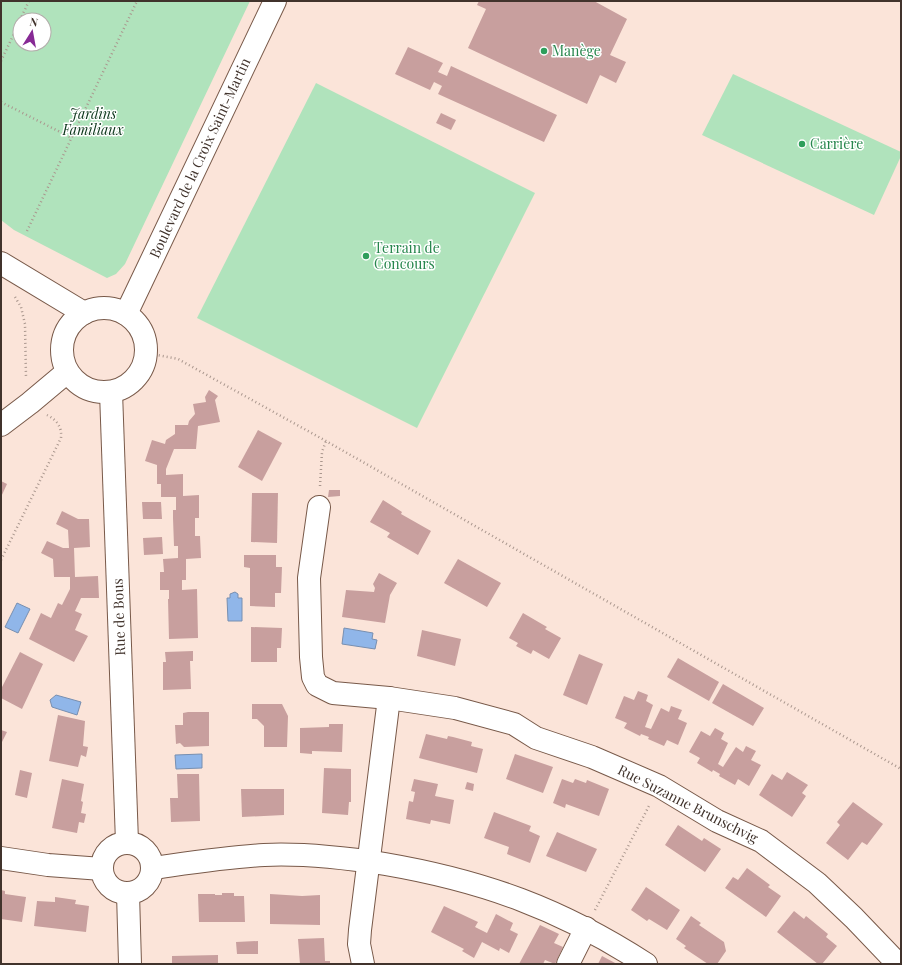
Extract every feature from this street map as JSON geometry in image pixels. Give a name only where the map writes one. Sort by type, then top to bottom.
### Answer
[{"type":"street","name":"Boulevard de la Croix Saint-Martin","points":[[126,314],[275,1]]},
{"type":"street","points":[[1,264],[84,313]]},
{"type":"street","points":[[107,308],[118,310],[126,314],[131,317],[140,327],[146,340],[147,353],[143,368],[136,379],[125,388],[112,392],[98,393],[86,389],[75,382],[67,372],[62,359],[61,345],[65,332],[73,321],[84,313],[95,309],[107,308]]},
{"type":"street","points":[[1,425],[67,372]]},
{"type":"street","name":"Rue de Bous","points":[[112,392],[126,842]]},
{"type":"street","name":"Rue Suzanne Brunschvig","points":[[319,507],[308,578],[311,657],[313,677],[317,685],[333,693],[389,698],[455,708],[514,724],[536,738],[592,757],[659,786],[717,821],[760,841],[817,883],[885,960]]},
{"type":"street","points":[[363,964],[359,944],[360,930],[389,698]]},
{"type":"street","points":[[126,842],[141,846],[147,852],[153,868],[152,875],[144,887],[137,891],[128,893],[115,890],[108,885],[104,878],[102,869],[105,855],[110,848],[117,844],[126,842]]},
{"type":"street","points":[[153,868],[264,855],[303,855],[368,861],[436,873],[475,883],[508,894],[586,928],[646,964]]},
{"type":"street","points":[[1,858],[48,865],[102,869]]},
{"type":"street","points":[[128,893],[130,964]]},
{"type":"street","points":[[568,964],[586,928]]},
{"type":"path","points":[[24,12],[29,2],[25,1]]},
{"type":"path","points":[[27,231],[137,1]]},
{"type":"path","points":[[1,61],[12,37]]},
{"type":"path","points":[[1,102],[72,138]]},
{"type":"path","points":[[147,353],[178,359],[326,441],[901,769]]},
{"type":"path","points":[[319,507],[322,452],[326,441]]},
{"type":"path","points":[[586,928],[659,786]]},
{"type":"green space","name":"Jardins Familiaux","points":[[1,1],[250,1],[125,264],[116,274],[107,278],[14,230],[1,220]]},
{"type":"green space","name":"Carrière","points":[[733,74],[901,152],[901,156],[874,215],[702,135]]},
{"type":"green space","name":"Terrain de Concours","points":[[316,83],[535,193],[417,428],[197,318]]},
{"type":"water","points":[[235,592],[238,594],[238,598],[242,598],[242,621],[228,621],[227,598],[230,598],[230,594]]},
{"type":"water","points":[[17,603],[30,609],[18,633],[5,627]]},
{"type":"water","points":[[344,628],[373,633],[372,639],[377,640],[375,649],[342,644]]},
{"type":"water","points":[[56,695],[81,702],[77,715],[52,707],[50,700]]},
{"type":"water","points":[[202,754],[202,768],[176,769],[175,755]]},
{"type":"building","name":"Manège","points":[[479,1],[594,1],[627,19],[610,55],[626,62],[616,83],[600,75],[587,104],[468,48],[486,9],[477,5]]},
{"type":"building","points":[[408,47],[443,63],[438,72],[447,76],[451,66],[557,115],[544,142],[438,94],[442,86],[434,82],[430,90],[395,74]]},
{"type":"building","points":[[441,113],[456,120],[451,130],[436,123]]},
{"type":"building","points":[[209,390],[218,396],[215,400],[220,422],[198,426],[196,449],[174,449],[166,469],[166,475],[183,474],[183,496],[199,495],[199,518],[195,518],[195,536],[200,536],[201,558],[186,559],[186,580],[182,580],[182,590],[197,589],[198,638],[169,639],[169,590],[160,590],[160,572],[164,572],[163,559],[178,558],[178,546],[174,546],[173,518],[173,510],[176,510],[176,497],[161,497],[161,484],[157,484],[157,465],[145,461],[152,440],[165,444],[166,440],[175,434],[175,425],[188,425],[189,421],[195,414],[193,404],[206,402],[205,397]]},
{"type":"building","points":[[258,430],[282,443],[262,481],[238,467]]},
{"type":"building","points":[[1,481],[7,484],[1,497]]},
{"type":"building","points":[[329,490],[340,490],[340,496],[328,497]]},
{"type":"building","points":[[252,493],[278,493],[277,543],[251,542]]},
{"type":"building","points":[[383,500],[402,512],[401,514],[431,531],[418,555],[387,537],[390,533],[370,522]]},
{"type":"building","points":[[142,502],[161,502],[162,519],[143,519]]},
{"type":"building","points":[[62,511],[78,519],[89,519],[90,547],[74,548],[75,577],[98,576],[99,598],[81,598],[75,611],[82,614],[75,630],[88,636],[74,662],[29,639],[41,613],[51,618],[58,603],[62,605],[70,589],[70,577],[54,577],[53,559],[41,553],[47,541],[63,548],[69,548],[68,530],[56,524]]},
{"type":"building","points":[[162,537],[163,554],[144,555],[143,538]]},
{"type":"building","points":[[244,555],[276,555],[276,567],[282,567],[281,593],[275,593],[275,607],[250,606],[250,568],[244,567]]},
{"type":"building","points":[[458,559],[501,583],[487,607],[444,583]]},
{"type":"building","points":[[379,573],[397,583],[390,595],[385,623],[342,617],[346,590],[374,592],[375,588],[373,584]]},
{"type":"building","points":[[523,613],[547,627],[545,629],[561,638],[549,659],[533,650],[531,654],[516,646],[518,643],[509,638]]},
{"type":"building","points":[[251,627],[282,628],[281,648],[277,648],[277,662],[251,662]]},
{"type":"building","points":[[422,630],[461,639],[455,666],[417,656]]},
{"type":"building","points":[[193,651],[193,661],[190,661],[191,689],[163,690],[163,662],[166,662],[165,652]]},
{"type":"building","points":[[20,652],[43,664],[22,709],[1,698],[1,689]]},
{"type":"building","points":[[579,654],[603,664],[587,705],[563,695]]},
{"type":"building","points":[[678,658],[719,682],[709,701],[667,677]]},
{"type":"building","points":[[723,684],[764,708],[753,726],[712,703]]},
{"type":"building","points":[[638,691],[648,695],[646,701],[653,705],[645,727],[651,729],[661,708],[669,712],[671,706],[682,710],[678,719],[687,723],[678,745],[667,740],[664,746],[648,739],[649,737],[641,734],[640,736],[624,728],[627,723],[615,718],[624,696],[634,700]]},
{"type":"building","points":[[252,704],[282,704],[288,716],[287,747],[264,747],[264,726],[257,719],[252,719]]},
{"type":"building","points":[[209,712],[209,746],[184,747],[180,743],[176,744],[175,725],[183,725],[183,713]]},
{"type":"building","points":[[58,715],[85,721],[83,746],[88,747],[86,757],[81,755],[78,767],[49,761]]},
{"type":"building","points":[[329,724],[343,724],[342,752],[312,751],[312,754],[300,753],[300,728],[329,727]]},
{"type":"building","points":[[715,728],[724,733],[721,739],[728,743],[718,764],[723,767],[736,747],[743,752],[746,746],[756,751],[751,760],[761,765],[749,786],[738,779],[735,785],[719,776],[720,774],[713,770],[712,772],[697,763],[700,758],[689,752],[701,731],[710,736]]},
{"type":"building","points":[[1,730],[7,732],[1,744]]},
{"type":"building","points":[[426,734],[447,739],[448,736],[472,742],[471,746],[483,749],[477,773],[419,758]]},
{"type":"building","points":[[515,754],[553,767],[543,793],[506,779]]},
{"type":"building","points":[[324,768],[351,769],[351,802],[349,802],[348,815],[322,813]]},
{"type":"building","points":[[20,770],[32,773],[27,798],[15,795]]},
{"type":"building","points":[[787,772],[808,785],[802,793],[806,796],[792,817],[759,795],[772,774],[782,780]]},
{"type":"building","points":[[177,774],[199,774],[200,821],[171,822],[170,798],[178,798]]},
{"type":"building","points":[[62,779],[84,784],[81,801],[83,802],[81,813],[86,814],[84,823],[79,822],[77,833],[52,828]]},
{"type":"building","points":[[414,779],[438,784],[435,796],[454,800],[450,824],[431,820],[430,824],[406,819],[409,801],[413,802],[415,792],[411,791]]},
{"type":"building","points":[[562,779],[573,783],[575,779],[586,783],[587,780],[609,789],[599,816],[566,804],[565,808],[553,803]]},
{"type":"building","points":[[467,782],[474,784],[473,791],[465,789]]},
{"type":"building","points":[[241,789],[284,789],[284,815],[242,817]]},
{"type":"building","points":[[853,802],[883,824],[867,845],[862,842],[848,860],[826,843],[840,825],[837,822]]},
{"type":"building","points":[[494,812],[531,826],[529,831],[540,836],[530,863],[507,854],[509,847],[484,838]]},
{"type":"building","points":[[678,825],[702,841],[704,838],[721,849],[705,872],[665,845]]},
{"type":"building","points":[[557,832],[597,849],[586,872],[546,856]]},
{"type":"building","points":[[747,868],[770,885],[768,887],[781,896],[766,917],[725,888],[733,877],[738,880]]},
{"type":"building","points":[[646,887],[680,910],[667,930],[649,919],[647,921],[631,910]]},
{"type":"building","points":[[1,890],[5,891],[5,894],[26,897],[22,922],[1,919]]},
{"type":"building","points":[[222,893],[234,893],[234,896],[244,896],[245,922],[199,922],[198,894],[222,895]]},
{"type":"building","points":[[270,894],[302,896],[320,895],[320,925],[270,924]]},
{"type":"building","points":[[55,897],[76,900],[75,904],[89,906],[86,932],[34,926],[37,901],[55,902]]},
{"type":"building","points":[[444,906],[478,922],[475,927],[487,933],[496,914],[513,923],[510,930],[518,934],[509,953],[500,948],[499,951],[482,942],[474,958],[462,951],[464,949],[431,932]]},
{"type":"building","points":[[794,911],[804,919],[806,916],[828,934],[826,937],[837,946],[822,964],[818,964],[777,932]]},
{"type":"building","points":[[691,916],[701,923],[699,925],[724,942],[726,951],[717,964],[708,964],[684,948],[686,946],[676,939]]},
{"type":"building","points":[[540,925],[559,934],[554,943],[563,947],[555,964],[545,960],[543,964],[519,964]]},
{"type":"building","points":[[324,938],[325,961],[330,961],[330,964],[300,964],[298,939]]},
{"type":"building","points":[[258,941],[258,954],[237,954],[236,942]]},
{"type":"building","points":[[218,955],[218,964],[172,964],[172,956]]},
{"type":"building","points":[[602,956],[617,964],[598,964]]},
{"type":"place","name":"Manège","points":[[544,51]]},
{"type":"place","name":"Carrière","points":[[802,144]]},
{"type":"place","name":"Terrain de Concours","points":[[366,256]]}]
